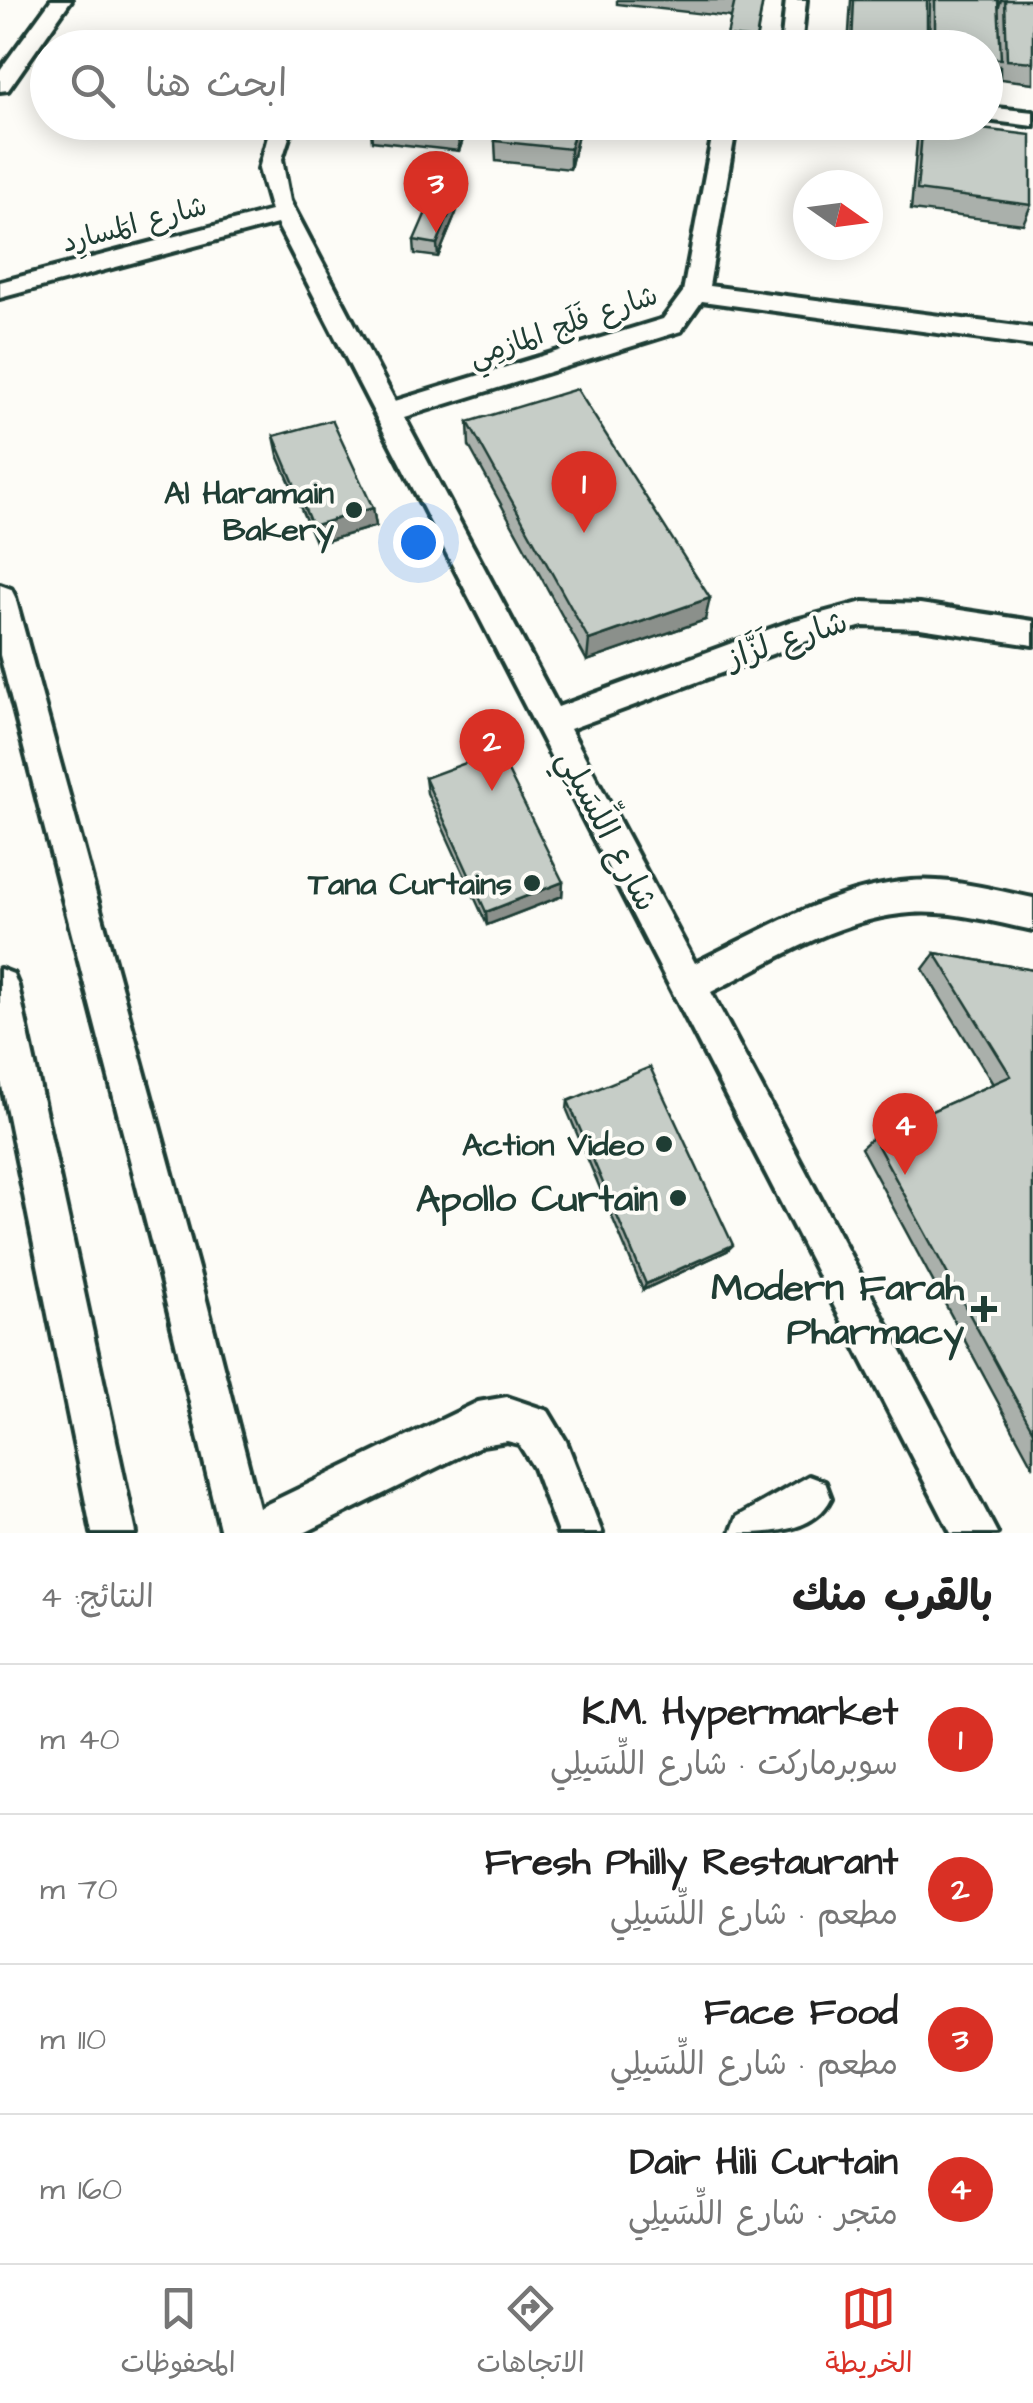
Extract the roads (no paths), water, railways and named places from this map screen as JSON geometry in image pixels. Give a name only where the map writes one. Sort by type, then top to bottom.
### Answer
[{"type":"street","points":[[39,30],[61,0]]},
{"type":"street","points":[[793,30],[796,0]]},
{"type":"street","points":[[0,85],[30,42]]},
{"type":"street","points":[[23,51],[30,52]]},
{"type":"street","points":[[1003,116],[1033,119]]},
{"type":"street","name":"شارع اللِّسَيلِي","points":[[274,140],[268,172],[284,215],[976,1533]]},
{"type":"street","name":"شارع فَلَج المازمِي","points":[[387,413],[658,331],[683,314],[695,292],[723,140]]},
{"type":"street","name":"شارع المَسارِد","points":[[0,290],[284,215]]},
{"type":"street","points":[[695,292],[1033,336]]},
{"type":"street","points":[[0,597],[180,1276],[243,1533]]},
{"type":"street","name":"شارع لَزَّاز","points":[[551,722],[803,630],[863,614],[920,616],[1033,634]]},
{"type":"street","points":[[690,984],[844,912],[879,902],[914,897],[1033,914]]},
{"type":"street","points":[[0,986],[114,1533]]},
{"type":"street","points":[[256,1533],[478,1424],[507,1419],[533,1426],[550,1456],[580,1533]]},
{"type":"street","points":[[752,1533],[809,1498]]},
{"type":"place","name":"Face Food","points":[[436,233]]},
{"type":"place","name":"Al Haramain Bakery","points":[[354,510]]},
{"type":"place","name":"K.M. Hypermarket","points":[[584,533]]},
{"type":"place","name":"Fresh Philly Restaurant","points":[[492,791]]},
{"type":"place","name":"Tana Curtains","points":[[532,883]]},
{"type":"place","name":"Action Video","points":[[664,1144]]},
{"type":"place","name":"Dair Hili Curtain","points":[[905,1175]]},
{"type":"place","name":"Apollo Curtain","points":[[678,1198]]},
{"type":"place","name":"Modern Farah Pharmacy","points":[[984,1309]]}]
